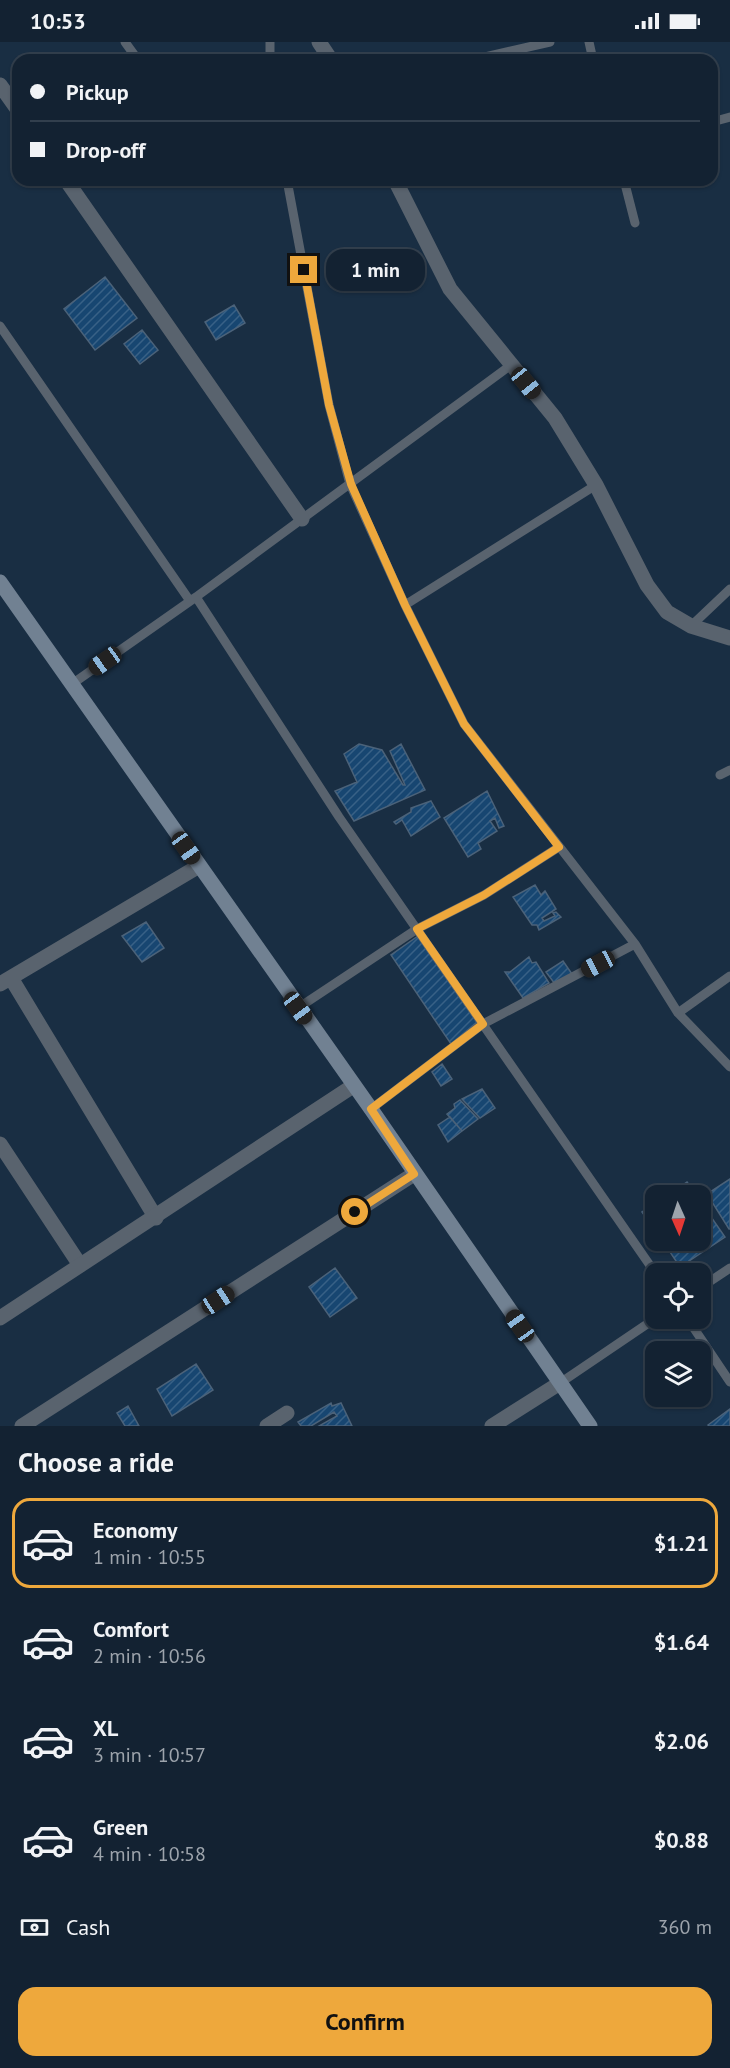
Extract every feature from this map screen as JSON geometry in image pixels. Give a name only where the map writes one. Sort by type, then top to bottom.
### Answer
[{"type":"main road","points":[[0,582],[371,1109],[590,1426]]},
{"type":"street","points":[[0,85],[12,102]]},
{"type":"street","points":[[70,186],[302,519]]},
{"type":"street","points":[[398,186],[450,289],[555,418],[596,485],[647,585],[667,612],[691,626],[730,639]]},
{"type":"street","points":[[156,1218],[6,981],[199,866]]},
{"type":"street","points":[[0,1318],[156,1218],[353,1086]]},
{"type":"street","points":[[0,1144],[80,1265]]},
{"type":"street","points":[[22,1426],[414,1174]]},
{"type":"street","points":[[492,1426],[560,1383]]},
{"type":"street","points":[[267,1426],[287,1413]]},
{"type":"lane","points":[[498,54],[550,42]]},
{"type":"lane","points":[[288,186],[329,405],[351,484],[405,605],[464,724],[634,944],[678,1013],[730,1067]]},
{"type":"lane","points":[[626,186],[635,223]]},
{"type":"lane","points":[[0,326],[193,599],[339,817],[648,1263]]},
{"type":"lane","points":[[72,684],[193,599],[511,365]]},
{"type":"lane","points":[[405,605],[596,485]]},
{"type":"lane","points":[[691,626],[730,589]]},
{"type":"lane","points":[[720,775],[730,770]]},
{"type":"lane","points":[[298,1008],[417,929],[484,895],[559,847]]},
{"type":"lane","points":[[371,1109],[483,1024],[634,944]]},
{"type":"lane","points":[[678,1013],[730,976]]},
{"type":"lane","points":[[711,1281],[730,1268]]},
{"type":"lane","points":[[560,1383],[645,1325]]},
{"type":"lane","points":[[694,1329],[730,1382]]},
{"type":"building","points":[[105,277],[137,318],[95,350],[64,309]]},
{"type":"building","points":[[234,305],[245,323],[216,340],[205,322]]},
{"type":"building","points":[[142,330],[158,350],[140,364],[124,344]]},
{"type":"building","points":[[359,744],[382,750],[405,785],[390,751],[401,744],[425,790],[354,821],[335,791],[357,782],[344,754]]},
{"type":"building","points":[[487,791],[504,826],[499,828],[495,818],[490,821],[497,831],[478,843],[481,849],[468,857],[444,818]]},
{"type":"building","points":[[431,801],[440,817],[411,836],[402,820],[396,824],[394,822],[411,812],[411,808]]},
{"type":"building","points":[[535,885],[541,895],[545,891],[556,909],[542,918],[544,921],[555,916],[553,913],[556,912],[561,917],[539,930],[537,925],[532,925],[513,897]]},
{"type":"building","points":[[146,922],[164,948],[142,962],[122,936]]},
{"type":"building","points":[[418,936],[477,1022],[451,1044],[391,955]]},
{"type":"building","points":[[529,957],[532,963],[536,962],[549,983],[523,998],[505,972],[510,972]]},
{"type":"building","points":[[563,961],[572,974],[555,984],[546,972]]},
{"type":"building","points":[[442,1064],[452,1079],[441,1086],[432,1072]]},
{"type":"building","points":[[482,1089],[495,1108],[480,1118],[462,1099]]},
{"type":"building","points":[[460,1100],[478,1119],[462,1131],[447,1114]]},
{"type":"building","points":[[450,1117],[462,1131],[448,1142],[438,1125]]},
{"type":"building","points":[[730,1179],[730,1229],[711,1200],[711,1191]]},
{"type":"building","points":[[711,1217],[725,1237],[711,1246]]},
{"type":"building","points":[[669,1251],[704,1251],[686,1263],[677,1263]]},
{"type":"building","points":[[335,1268],[357,1298],[330,1317],[309,1287]]},
{"type":"building","points":[[196,1364],[213,1390],[172,1416],[157,1389]]},
{"type":"building","points":[[331,1403],[332,1406],[341,1403],[352,1426],[319,1426],[337,1416],[334,1412],[311,1426],[301,1426],[298,1422]]},
{"type":"building","points":[[128,1406],[139,1426],[125,1426],[117,1413]]},
{"type":"building","points":[[730,1409],[730,1426],[708,1425]]},
{"type":"route","points":[[304,270],[329,405],[351,484],[405,605],[464,724],[559,847],[484,895],[417,929],[483,1024],[371,1109],[414,1174],[355,1212]]}]
